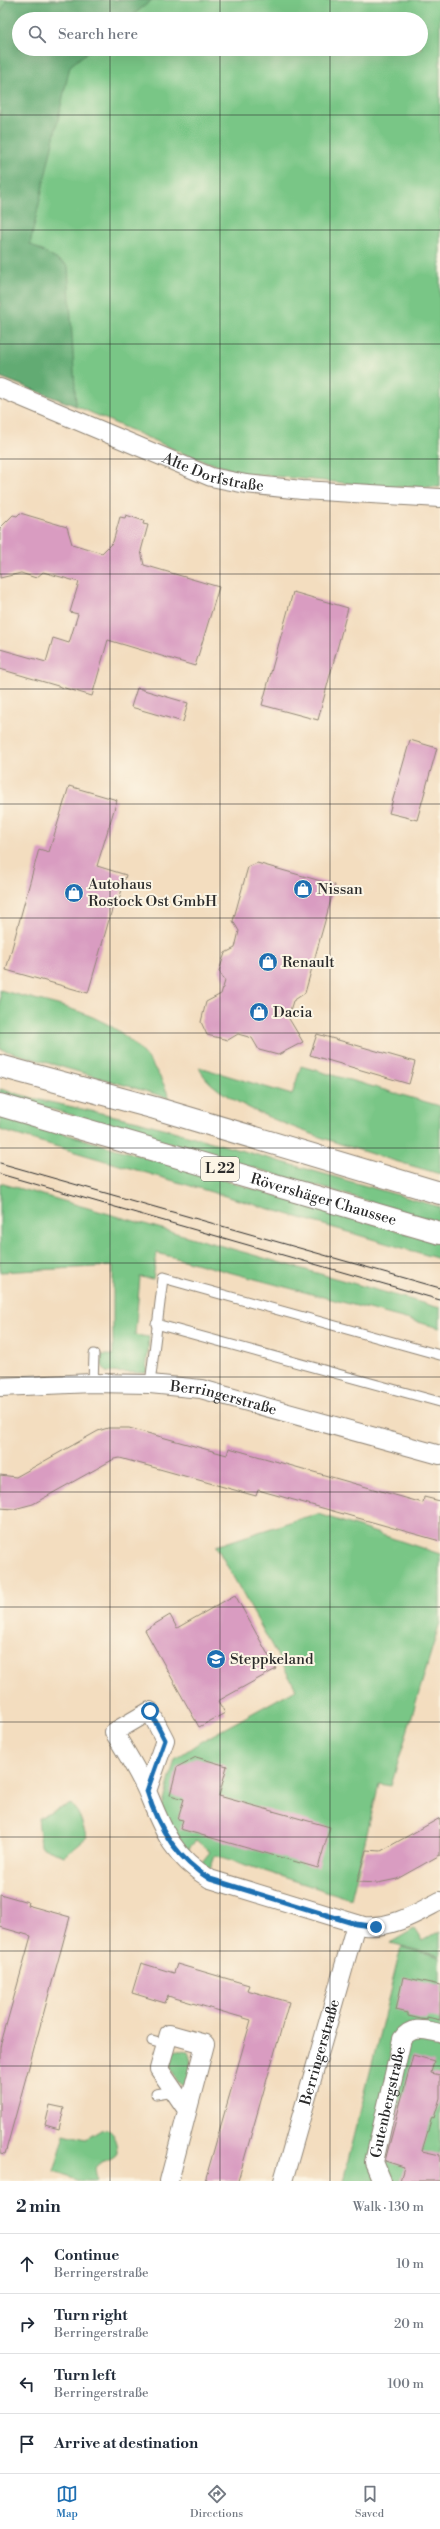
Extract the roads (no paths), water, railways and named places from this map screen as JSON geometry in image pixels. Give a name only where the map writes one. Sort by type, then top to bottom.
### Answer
[{"type":"main road","points":[[0,1066],[162,1110],[440,1193]]},
{"type":"main road","name":"Rövershäger Chaussee","points":[[0,1105],[440,1233]]},
{"type":"street","name":"Alte Dorfstraße","points":[[0,388],[211,477],[228,481],[302,490],[440,498]]},
{"type":"street","name":"Berringerstraße","points":[[0,1387],[93,1383],[150,1384],[201,1389],[440,1455]]},
{"type":"street","points":[[147,1791],[168,1838],[179,1856],[192,1868],[210,1879],[356,1924],[376,1927],[390,1925],[440,1901]]},
{"type":"street","name":"Berringerstraße","points":[[283,2181],[356,1924]]},
{"type":"street","name":"Gutenbergstraße","points":[[382,2181],[374,2162],[402,2039],[412,2030],[420,2029],[440,2033]]},
{"type":"street","points":[[168,2181],[187,2110],[204,2044],[169,2034],[159,2043],[159,2068],[187,2110]]},
{"type":"lane","points":[[150,1384],[156,1324],[163,1278],[440,1355]]},
{"type":"lane","points":[[156,1324],[440,1402]]},
{"type":"lane","points":[[93,1383],[94,1354]]},
{"type":"lane","points":[[156,2094],[174,2091]]},
{"type":"tram line","points":[[0,1163],[440,1288]]},
{"type":"tram line","points":[[0,1174],[440,1300]]},
{"type":"place","name":"Nissan","points":[[303,889]]},
{"type":"place","name":"Autohaus Rostock Ost GmbH","points":[[74,893]]},
{"type":"place","name":"Renault","points":[[268,962]]},
{"type":"place","name":"Dacia","points":[[259,1012]]},
{"type":"place","name":"Steppkeland","points":[[216,1659]]}]
